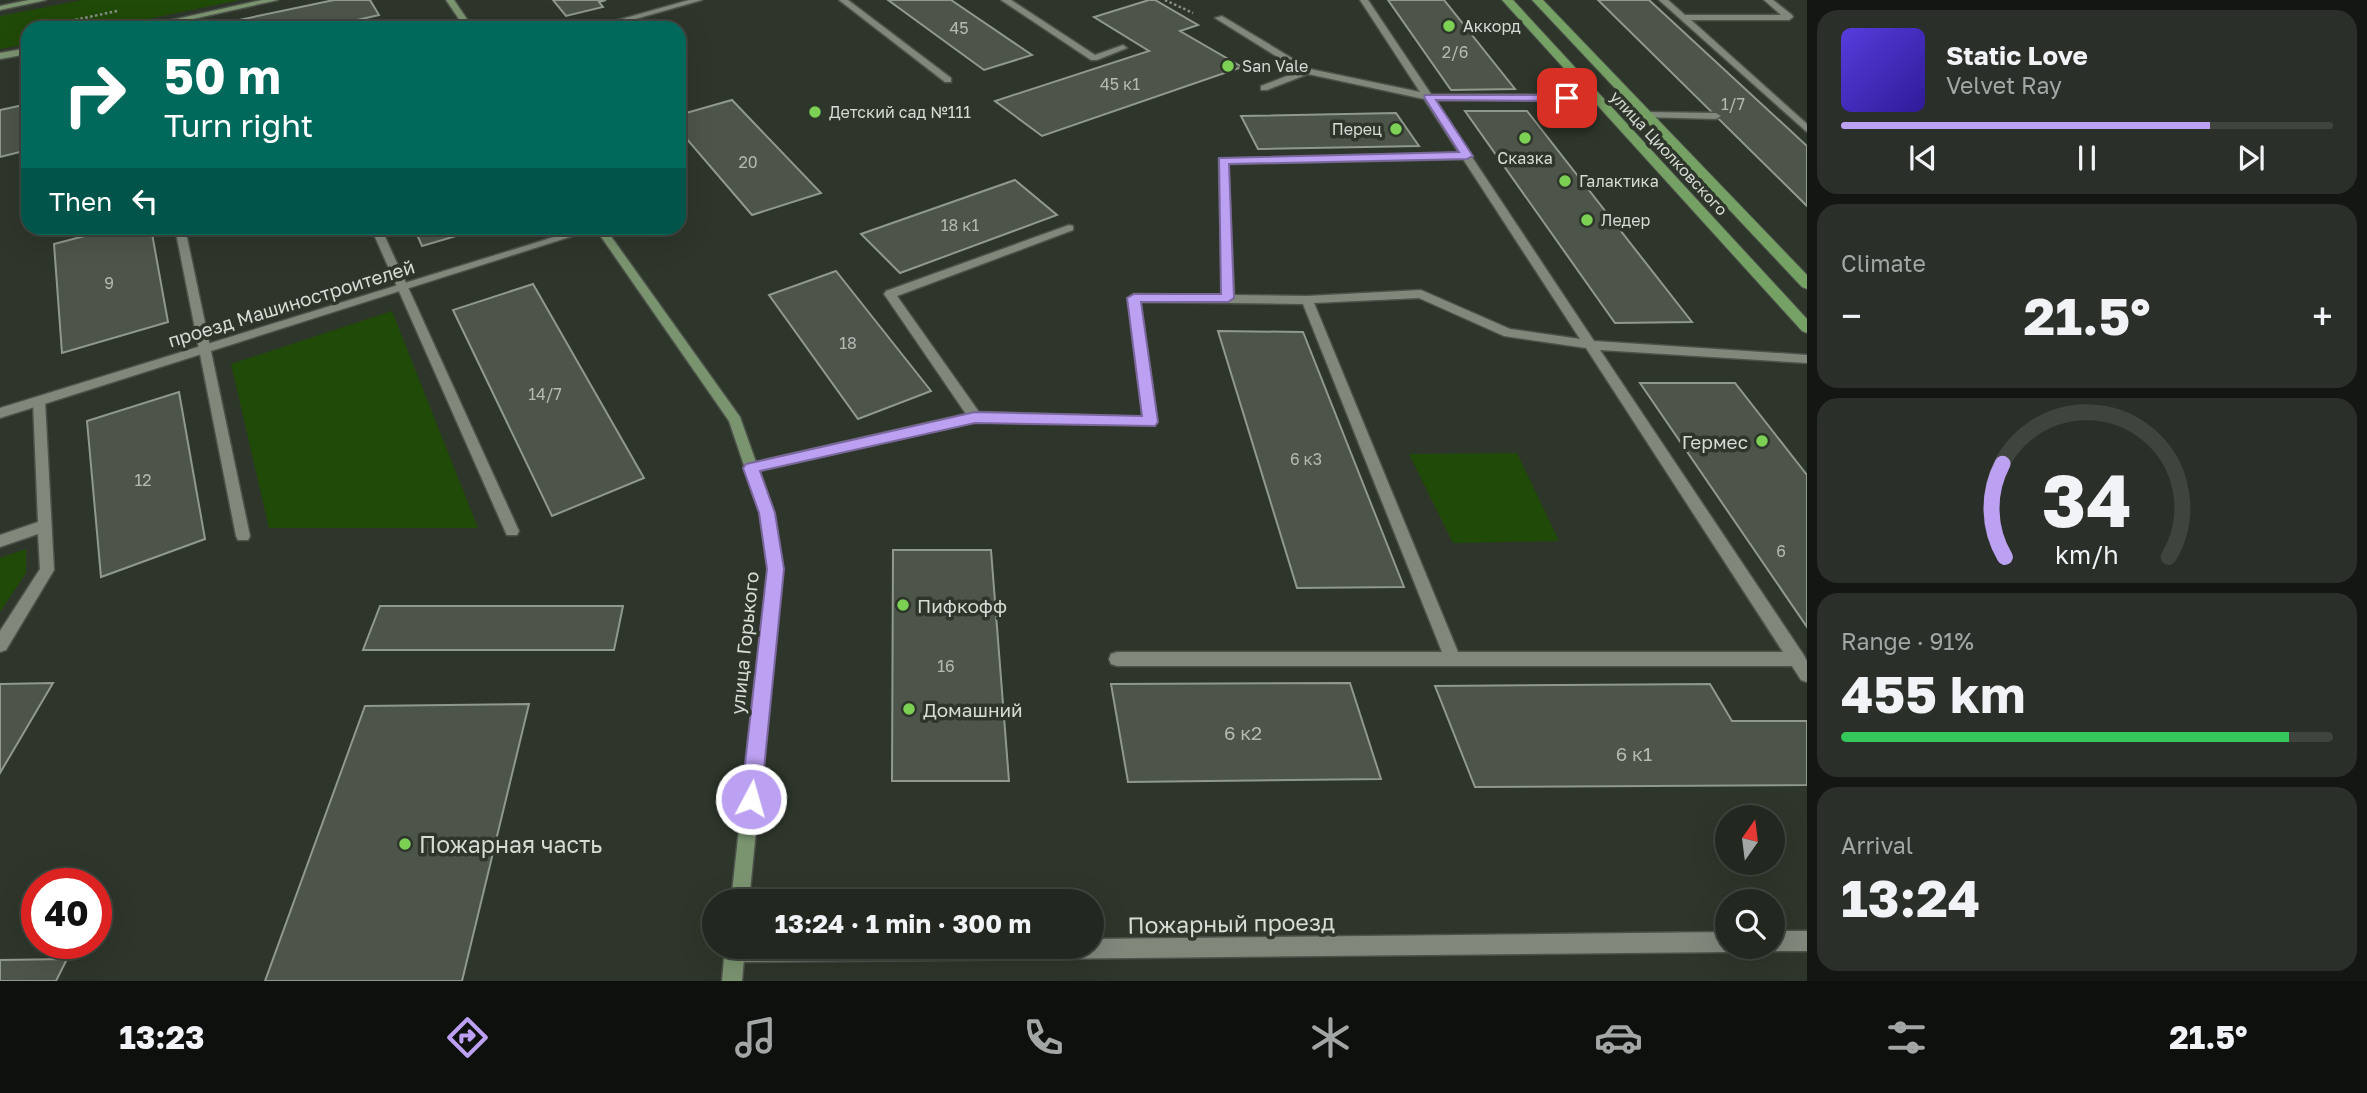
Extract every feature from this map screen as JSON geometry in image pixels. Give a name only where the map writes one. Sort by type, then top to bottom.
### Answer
[{"type":"main road","name":"улица Циолковского","points":[[1507,0],[1807,328]]},
{"type":"main road","name":"улица Циолковского","points":[[1537,0],[1807,284]]},
{"type":"street","points":[[0,8],[42,0]]},
{"type":"street","points":[[174,21],[274,0]]},
{"type":"street","points":[[450,0],[464,21]]},
{"type":"street","points":[[620,21],[698,0]]},
{"type":"street","points":[[844,0],[948,80]]},
{"type":"street","points":[[1005,0],[1094,58],[1124,48]]},
{"type":"street","points":[[1364,0],[1807,675]]},
{"type":"street","points":[[1664,0],[1807,129]]},
{"type":"street","points":[[1683,18],[1789,17],[1768,0]]},
{"type":"street","points":[[1219,18],[1307,71],[1429,97],[1595,98]]},
{"type":"street","points":[[0,56],[21,52]]},
{"type":"street","points":[[1264,88],[1307,71]]},
{"type":"street","points":[[1645,115],[1716,116]]},
{"type":"street","points":[[1776,117],[1793,117]]},
{"type":"street","points":[[1228,298],[1223,161],[1467,156]]},
{"type":"street","points":[[975,417],[890,295],[1069,228]]},
{"type":"street","points":[[181,235],[243,536]]},
{"type":"street","points":[[379,235],[512,531]]},
{"type":"street","name":"проезд Машиностроителей","points":[[0,413],[570,235]]},
{"type":"street","name":"улица Горького","points":[[605,235],[735,420],[767,513],[775,569],[741,889]]},
{"type":"street","points":[[751,468],[975,417],[1150,422],[1134,298],[1307,300],[1421,294],[1508,333],[1591,345],[1807,359]]},
{"type":"street","points":[[1307,300],[1453,659]]},
{"type":"street","points":[[1,641],[47,570],[39,401]]},
{"type":"street","points":[[0,541],[46,525]]},
{"type":"street","points":[[1116,659],[1797,659]]},
{"type":"street","points":[[1785,941],[1807,941]]},
{"type":"street","name":"Пожарный проезд","points":[[1104,946],[1715,942]]},
{"type":"street","points":[[732,981],[734,959]]},
{"type":"path","points":[[69,21],[118,11]]},
{"type":"green space","points":[[82,0],[240,0],[138,21],[21,21],[21,45],[0,49],[0,16]]},
{"type":"green space","points":[[392,311],[478,528],[269,528],[231,364]]},
{"type":"green space","points":[[1517,453],[1559,541],[1453,543],[1409,454]]},
{"type":"green space","points":[[26,549],[26,573],[0,612],[0,558]]},
{"type":"building","points":[[334,0],[370,0],[379,15],[353,21],[234,21]]},
{"type":"building","points":[[553,0],[606,0],[599,2],[603,7],[566,16]]},
{"type":"building","points":[[888,0],[951,0],[1032,55],[984,70]]},
{"type":"building","points":[[1155,0],[1198,25],[1180,31],[1242,67],[1042,136],[995,101],[1149,51],[1094,17]]},
{"type":"building","points":[[1388,0],[1444,0],[1515,89],[1451,90]]},
{"type":"building","points":[[1598,0],[1649,0],[1807,146],[1807,206]]},
{"type":"building","name":"Детский сад №111","points":[[732,100],[821,193],[752,215],[686,138],[686,113]]},
{"type":"building","points":[[21,106],[21,152],[0,157],[0,110]]},
{"type":"building","points":[[1465,111],[1527,111],[1692,322],[1615,323]]},
{"type":"building","points":[[1396,113],[1419,146],[1258,149],[1241,116]]},
{"type":"building","points":[[1015,180],[1057,215],[900,273],[861,234]]},
{"type":"building","points":[[88,235],[152,235],[168,322],[62,353],[54,244]]},
{"type":"building","points":[[417,235],[459,235],[422,246]]},
{"type":"building","points":[[836,271],[931,391],[858,419],[769,295]]},
{"type":"building","points":[[533,284],[644,478],[552,516],[453,310]]},
{"type":"building","points":[[1218,331],[1303,332],[1404,587],[1297,588]]},
{"type":"building","points":[[1640,383],[1735,383],[1807,475],[1807,627]]},
{"type":"building","points":[[179,392],[205,539],[101,577],[87,421]]},
{"type":"building","points":[[893,550],[991,550],[1009,781],[892,781]]},
{"type":"building","points":[[380,606],[623,606],[614,650],[363,650]]},
{"type":"building","points":[[53,683],[0,773],[0,684]]},
{"type":"building","points":[[1350,683],[1381,779],[1128,782],[1111,684]]},
{"type":"building","points":[[1710,684],[1732,721],[1807,721],[1807,785],[1475,787],[1435,686]]},
{"type":"building","name":"Пожарная часть","points":[[529,704],[462,981],[265,981],[365,706]]},
{"type":"building","points":[[67,959],[56,981],[0,981],[0,960]]},
{"type":"place","name":"Аккорд","points":[[1449,26]]},
{"type":"place","name":"San Vale","points":[[1228,66]]},
{"type":"place","name":"Детский сад №111","points":[[815,112]]},
{"type":"place","name":"Перец","points":[[1396,129]]},
{"type":"place","name":"Сказка","points":[[1525,138]]},
{"type":"place","name":"Галактика","points":[[1565,181]]},
{"type":"place","name":"Ледер","points":[[1587,220]]},
{"type":"place","name":"Гермес","points":[[1762,441]]},
{"type":"place","name":"Пифкофф","points":[[903,605]]},
{"type":"place","name":"Домашний","points":[[909,709]]},
{"type":"place","name":"Пожарная часть","points":[[405,844]]},
{"type":"route","points":[[751,799],[775,569],[767,513],[751,468],[975,417],[1150,422],[1134,298],[1228,298],[1223,161],[1467,156],[1429,97],[1567,98]]}]
